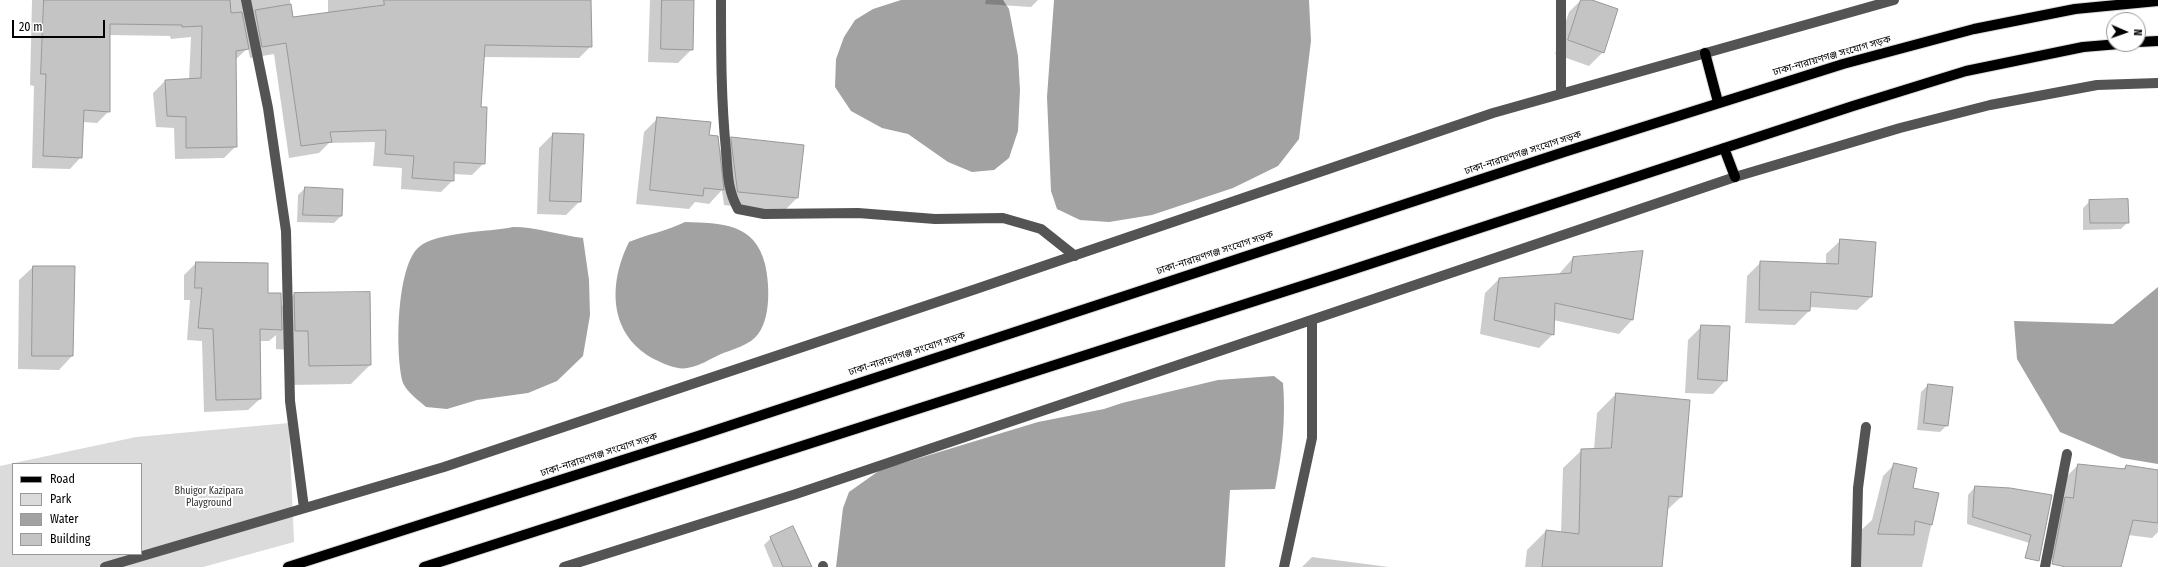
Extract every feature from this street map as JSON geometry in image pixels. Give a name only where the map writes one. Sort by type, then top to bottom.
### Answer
[{"type":"main road","name":"ঢাকা-নারায়ণগঞ্জ সংযোগ সড়ক","points":[[288,567],[691,438],[1718,102],[1843,64],[1974,29],[2075,9],[2158,1]]},
{"type":"main road","points":[[2146,42],[2158,41]]},
{"type":"main road","points":[[424,567],[948,400],[1853,106],[1966,71],[2083,47],[2106,45]]},
{"type":"main road","points":[[1706,53],[1718,102]]},
{"type":"main road","points":[[1724,148],[1735,177]]},
{"type":"street","points":[[246,0],[268,108],[286,231],[290,401],[304,508]]},
{"type":"street","points":[[721,0],[721,88],[725,145],[730,194],[738,209],[764,214],[793,215],[858,213],[935,219],[1003,218],[1042,229],[1074,256]]},
{"type":"street","points":[[1561,0],[1562,94]]},
{"type":"street","points":[[105,567],[444,467],[1074,256],[1493,113],[1706,53],[1864,4],[1894,0]]},
{"type":"street","points":[[564,567],[796,494],[1312,322],[1735,177],[1900,128],[1990,105],[2097,85],[2158,83]]},
{"type":"street","points":[[1284,567],[1312,438],[1312,322]]},
{"type":"street","points":[[1856,567],[1858,488],[1866,427]]},
{"type":"street","points":[[2045,567],[2067,454]]},
{"type":"green space","name":"Bhuigor Kazipara Playground","points":[[289,423],[294,542],[203,567],[0,567],[0,466],[12,463],[12,555],[142,555],[142,463],[14,463],[136,437]]},
{"type":"water","points":[[901,0],[1003,0],[1009,9],[1018,56],[1020,90],[1018,131],[1009,158],[994,170],[972,172],[948,162],[908,134],[882,128],[851,111],[835,87],[836,59],[844,37],[855,20],[873,9]]},
{"type":"water","points":[[1054,0],[1309,0],[1311,41],[1299,139],[1278,166],[1233,188],[1152,215],[1109,222],[1080,220],[1057,209],[1051,191],[1047,97]]},
{"type":"water","points":[[685,222],[711,223],[735,228],[745,233],[753,240],[760,250],[765,264],[768,283],[768,305],[763,326],[758,335],[751,341],[701,364],[692,367],[679,368],[656,360],[640,350],[629,337],[621,323],[617,308],[616,291],[622,258],[629,242]]},
{"type":"water","points":[[513,227],[531,228],[583,238],[589,280],[590,315],[583,356],[557,381],[528,393],[477,400],[447,409],[426,407],[407,389],[403,383],[400,370],[398,333],[399,312],[406,272],[411,257],[419,247],[437,238],[463,233]]},
{"type":"water","points":[[2158,287],[2158,464],[2122,458],[2060,432],[2017,359],[2014,321],[2113,324]]},
{"type":"water","points":[[1274,376],[1283,383],[1284,396],[1284,423],[1280,463],[1275,489],[1230,490],[1225,567],[836,567],[843,508],[849,492],[880,470],[1038,422],[1104,409],[1122,403],[1218,380]]},
{"type":"building","points":[[44,0],[230,0],[231,13],[242,12],[249,49],[236,51],[237,147],[186,148],[186,117],[167,116],[165,80],[201,78],[202,26],[182,27],[182,25],[110,24],[110,112],[84,110],[82,158],[43,156],[46,74],[41,74]]},
{"type":"building","points":[[384,0],[591,0],[592,47],[485,45],[481,107],[487,107],[485,164],[454,162],[454,181],[412,178],[414,156],[385,154],[386,130],[330,132],[332,142],[301,146],[286,43],[262,47],[255,10],[291,4],[293,17],[384,5]]},
{"type":"building","points":[[662,0],[694,0],[693,50],[661,49]]},
{"type":"building","points":[[1581,0],[1592,0],[1618,9],[1604,53],[1568,40]]},
{"type":"building","points":[[657,117],[711,122],[709,135],[718,136],[724,190],[704,188],[703,196],[650,190]]},
{"type":"building","points":[[553,133],[584,134],[581,202],[550,201]]},
{"type":"building","points":[[731,137],[804,145],[798,198],[738,192]]},
{"type":"building","points":[[305,187],[343,189],[342,216],[303,215]]},
{"type":"building","points":[[2128,199],[2129,223],[2090,223],[2089,200]]},
{"type":"building","points":[[1840,239],[1876,242],[1872,297],[1811,292],[1810,311],[1759,310],[1760,261],[1838,264]]},
{"type":"building","points":[[1643,251],[1633,320],[1555,303],[1554,335],[1494,320],[1499,278],[1571,273],[1573,257]]},
{"type":"building","points":[[196,262],[268,263],[268,293],[281,293],[282,330],[260,329],[261,399],[216,400],[213,329],[198,328],[202,288],[195,288]]},
{"type":"building","points":[[33,266],[75,266],[73,356],[32,356]]},
{"type":"building","points":[[370,292],[371,365],[309,366],[308,331],[295,331],[294,293]]},
{"type":"building","points":[[1701,325],[1730,326],[1727,381],[1698,379]]},
{"type":"building","points":[[1928,384],[1953,387],[1948,426],[1924,423]]},
{"type":"building","points":[[1616,393],[1690,400],[1682,497],[1669,496],[1662,567],[1542,567],[1546,530],[1579,534],[1581,449],[1611,448]]},
{"type":"building","points":[[1894,463],[1917,468],[1913,488],[1939,493],[1932,525],[1915,521],[1914,535],[1878,534]]},
{"type":"building","points":[[2078,464],[2125,469],[2126,465],[2158,470],[2158,523],[2133,520],[2121,567],[2066,567],[2052,564],[2065,497],[2073,498]]},
{"type":"building","points":[[1975,486],[2010,488],[2052,495],[2039,561],[2025,558],[2031,535],[1973,517]]},
{"type":"building","points":[[793,526],[812,567],[783,567],[770,537]]}]
